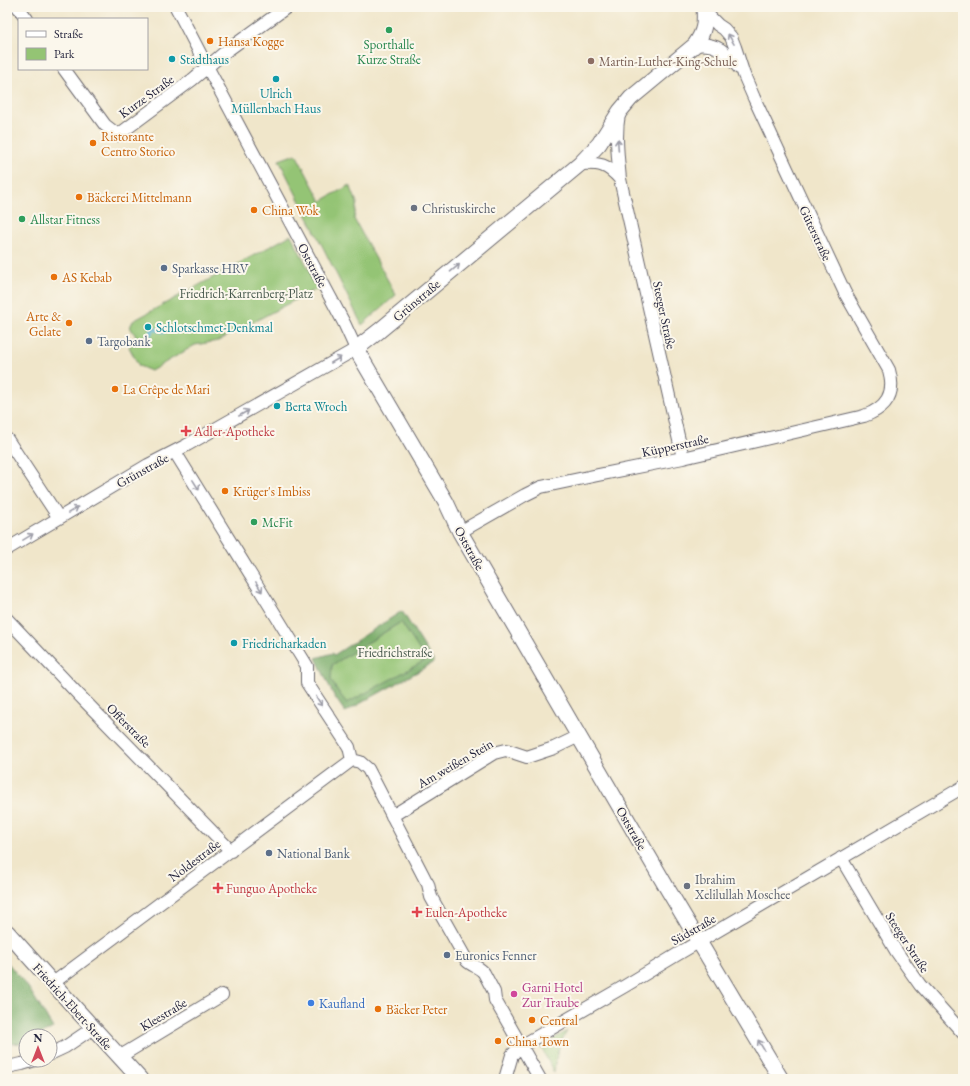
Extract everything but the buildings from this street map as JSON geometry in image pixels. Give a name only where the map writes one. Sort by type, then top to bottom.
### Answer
[{"type":"main road","name":"Grünstraße","points":[[356,349],[580,164],[599,144],[620,111],[631,98],[695,45],[701,37],[704,28],[704,7]]},
{"type":"main road","name":"Oststraße","points":[[356,349],[446,502],[460,532],[667,888],[781,1079]]},
{"type":"main road","name":"Friedrich-Ebert-Straße","points":[[7,932],[140,1079]]},
{"type":"street","points":[[18,7],[26,18]]},
{"type":"street","name":"Oststraße","points":[[176,7],[344,323],[356,349]]},
{"type":"street","name":"Kurze Straße","points":[[65,70],[105,125],[118,134],[192,80],[225,52],[286,7]]},
{"type":"street","name":"Güterstraße","points":[[704,7],[710,17],[724,29],[731,38],[744,75],[776,147],[845,293],[889,370],[891,376],[891,388]]},
{"type":"street","name":"Güterstraße","points":[[695,45],[710,44],[719,48],[733,61],[744,75]]},
{"type":"street","name":"Steeger Straße","points":[[620,111],[617,123],[620,179],[683,458]]},
{"type":"street","points":[[580,164],[603,164],[613,171],[620,179]]},
{"type":"street","name":"Grünstraße","points":[[7,549],[148,465],[175,452],[356,349]]},
{"type":"street","name":"Küpperstraße","points":[[460,532],[541,487],[683,458],[864,416],[874,412],[882,406],[888,397],[891,388]]},
{"type":"street","points":[[7,439],[59,518]]},
{"type":"street","points":[[175,452],[307,666],[307,683],[349,747],[352,760],[360,762],[368,769],[428,884],[431,897],[438,911],[467,961],[482,970],[484,973],[494,992],[495,1000],[540,1079]]},
{"type":"street","name":"Offerstraße","points":[[7,618],[77,693],[231,851]]},
{"type":"street","name":"Am weißen Stein","points":[[390,811],[494,754],[506,750],[528,757],[554,748],[579,736]]},
{"type":"street","name":"Noldestraße","points":[[53,983],[352,760]]},
{"type":"street","name":"Südstraße","points":[[520,1046],[963,787]]},
{"type":"street","name":"Steeger Straße","points":[[841,858],[896,951],[920,985],[963,1034]]},
{"type":"street","name":"Kleestraße","points":[[119,1057],[222,995]]},
{"type":"street","points":[[58,1050],[93,1028]]},
{"type":"street","points":[[505,1079],[512,1054],[520,1046]]},
{"type":"street","points":[[7,1067],[18,1065]]},
{"type":"green space","points":[[296,154],[321,201],[350,185],[357,203],[354,219],[396,295],[362,325],[279,160]]},
{"type":"green space","name":"Friedrich-Karrenberg-Platz","points":[[291,235],[319,289],[308,293],[218,341],[195,345],[151,371],[139,366],[129,347],[137,338],[130,327],[133,321]]},
{"type":"green space","points":[[402,611],[434,662],[345,712],[334,696],[316,658],[333,653],[334,655]],"holes":[[[401,622],[426,660],[347,703],[331,680],[332,665]]]},
{"type":"green space","name":"Friedrichstraße","points":[[401,622],[426,660],[347,704],[330,680],[332,665]]},
{"type":"green space","points":[[7,962],[28,987],[53,1028],[18,1028],[18,1043],[7,1044]]},
{"type":"green space","points":[[567,1031],[558,1051],[554,1073],[541,1047]]},
{"type":"waterway","points":[[148,336],[154,329],[164,331]]},
{"type":"place","name":"Sporthalle Kurze Straße","points":[[389,30]]},
{"type":"place","name":"Hansa Kogge","points":[[210,41]]},
{"type":"place","name":"Stadthaus","points":[[172,59]]},
{"type":"place","name":"Martin-Luther-King-Schule","points":[[591,61]]},
{"type":"place","name":"Ulrich Müllenbach Haus","points":[[276,79]]},
{"type":"place","name":"Ristorante Centro Storico","points":[[93,143]]},
{"type":"place","name":"Bäckerei Mittelmann","points":[[79,197]]},
{"type":"place","name":"Christuskirche","points":[[414,208]]},
{"type":"place","name":"China Wok","points":[[254,210]]},
{"type":"place","name":"Allstar Fitness","points":[[22,219]]},
{"type":"place","name":"Sparkasse HRV","points":[[164,268]]},
{"type":"place","name":"AS Kebab","points":[[54,277]]},
{"type":"place","name":"Arte & Gelate","points":[[69,323]]},
{"type":"place","name":"Schlotschmet-Denkmal","points":[[148,327]]},
{"type":"place","name":"Targobank","points":[[89,341]]},
{"type":"place","name":"La Crêpe de Mari","points":[[115,389]]},
{"type":"place","name":"Berta Wroch","points":[[277,406]]},
{"type":"place","name":"Adler-Apotheke","points":[[186,431]]},
{"type":"place","name":"Krüger's Imbiss","points":[[225,491]]},
{"type":"place","name":"McFit","points":[[254,522]]},
{"type":"place","name":"Friedricharkaden","points":[[234,643]]},
{"type":"place","name":"National Bank","points":[[269,853]]},
{"type":"place","name":"Ibrahim Xelilullah Moschee","points":[[687,886]]},
{"type":"place","name":"Funguo Apotheke","points":[[218,888]]},
{"type":"place","name":"Eulen-Apotheke","points":[[417,912]]},
{"type":"place","name":"Euronics Fenner","points":[[447,955]]},
{"type":"place","name":"Garni Hotel Zur Traube","points":[[514,994]]},
{"type":"place","name":"Kaufland","points":[[311,1003]]},
{"type":"place","name":"Bäcker Peter","points":[[378,1009]]},
{"type":"place","name":"Central","points":[[532,1020]]},
{"type":"place","name":"China Town","points":[[498,1041]]}]
